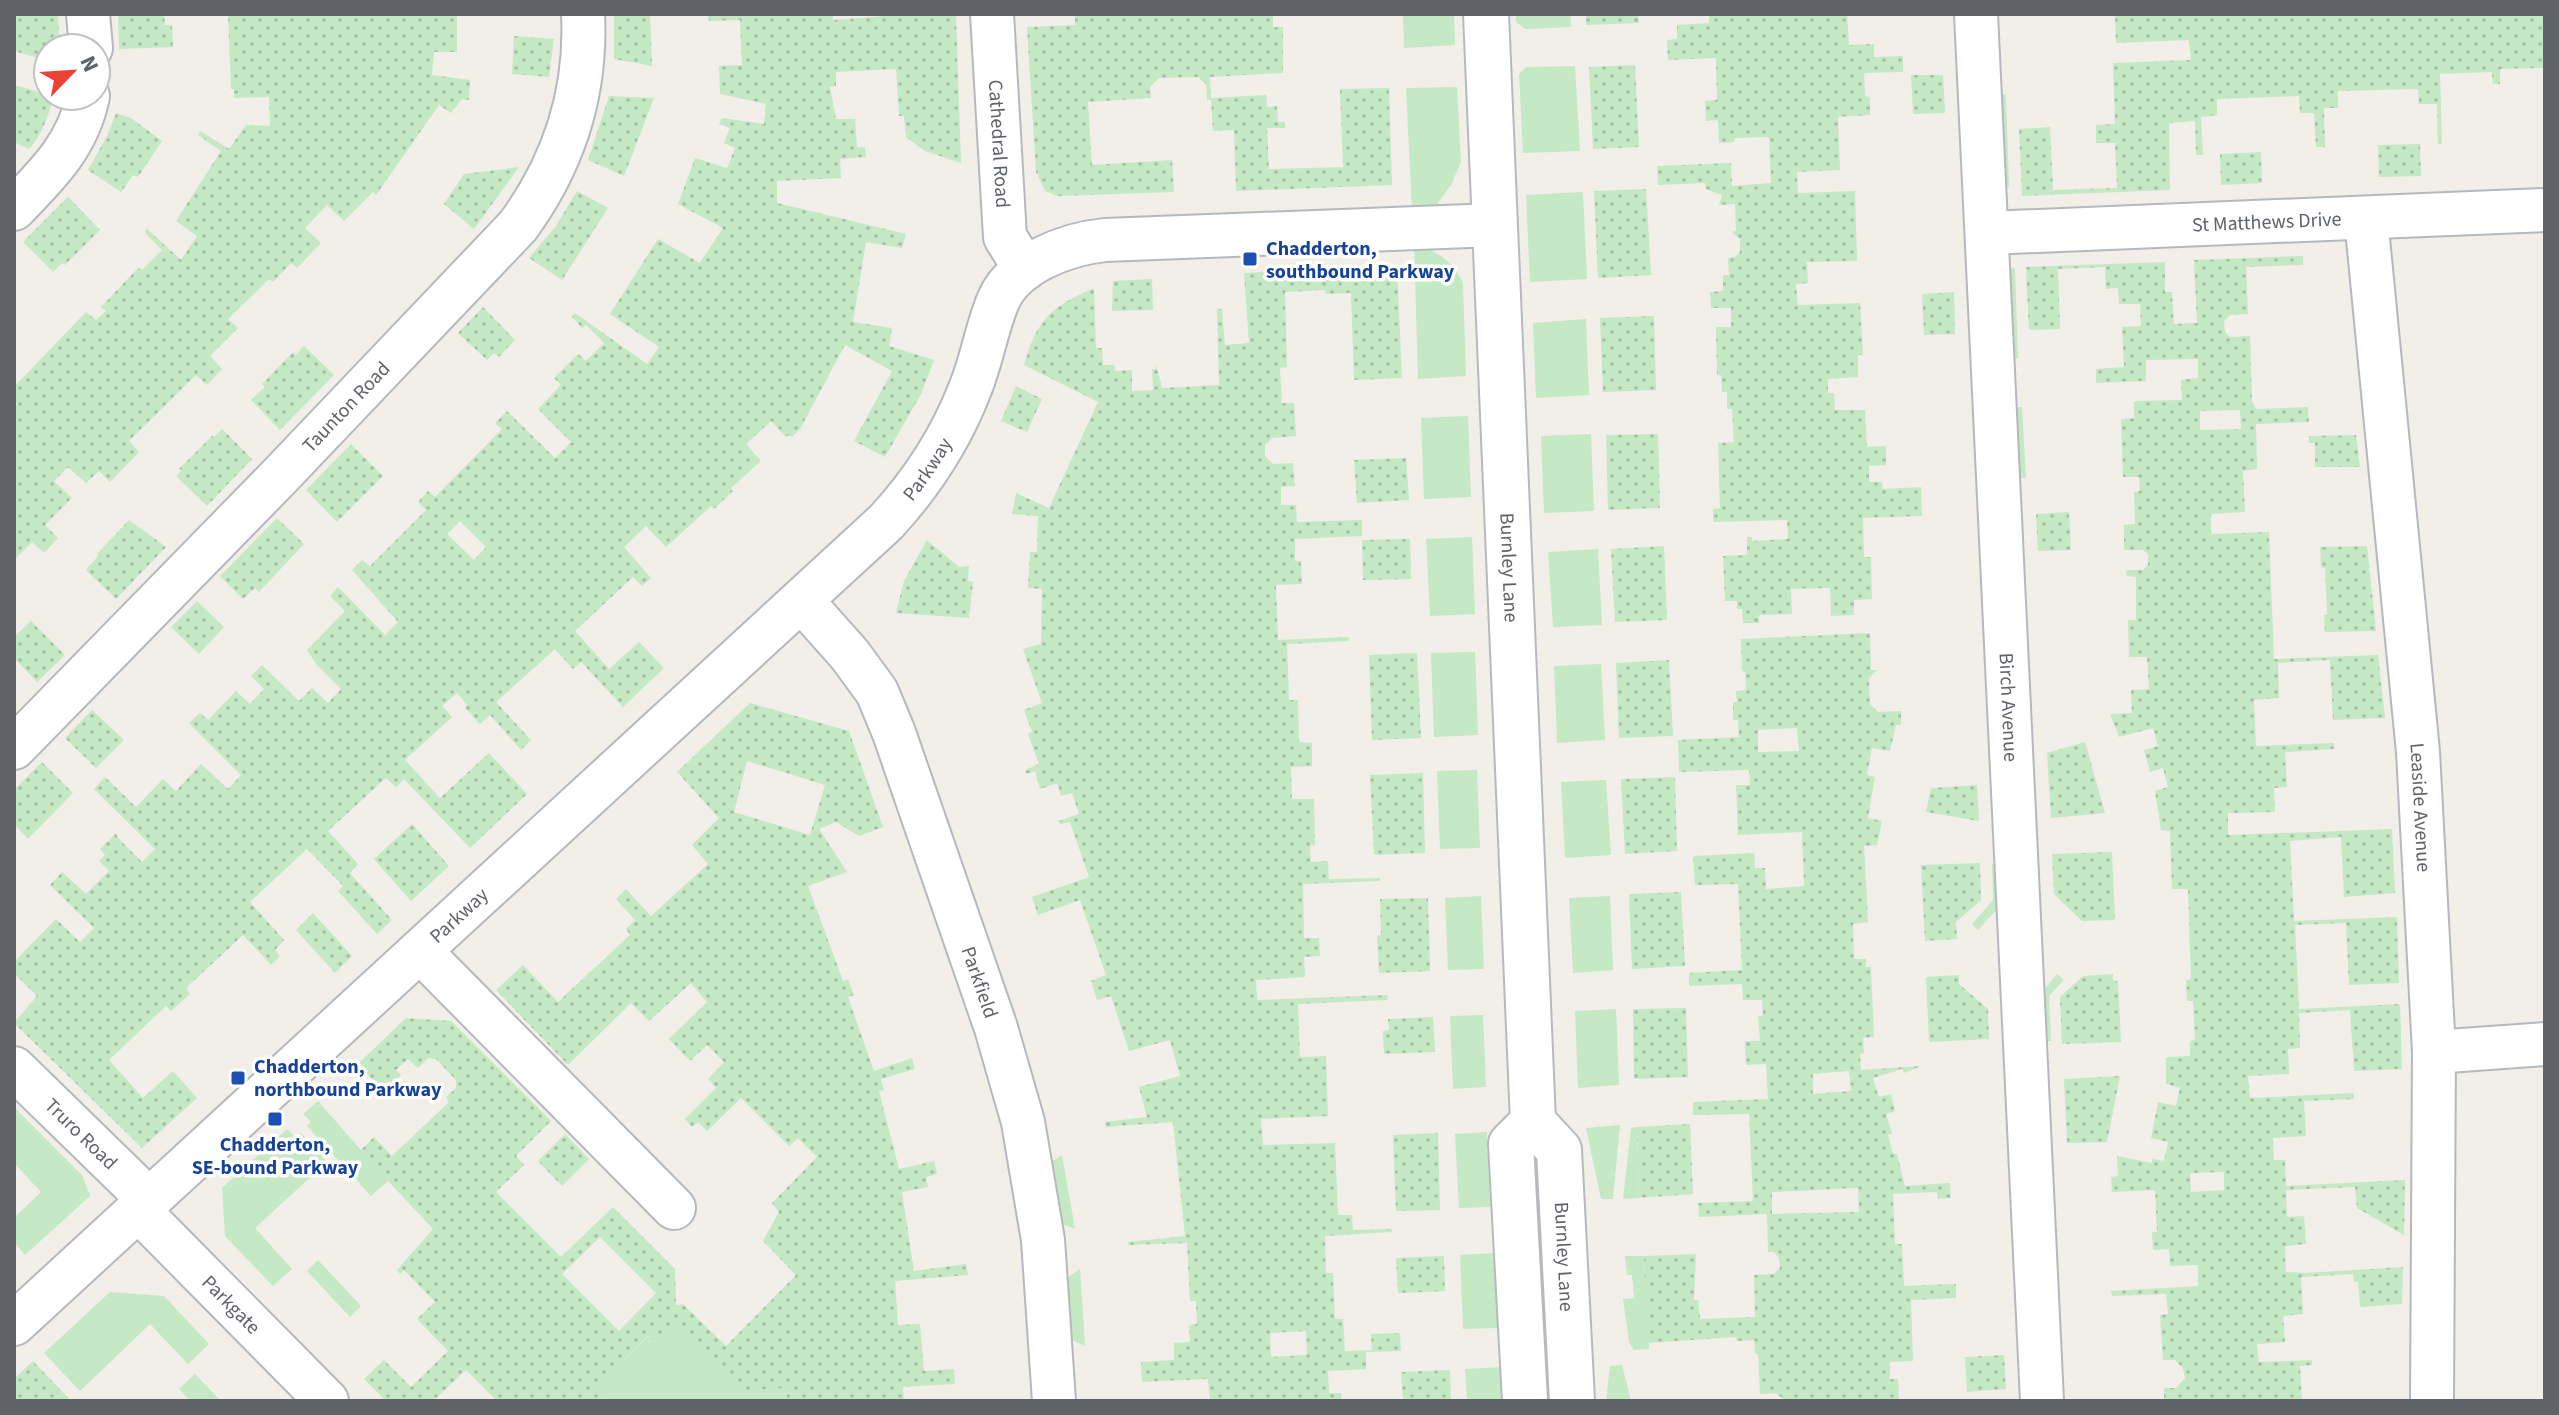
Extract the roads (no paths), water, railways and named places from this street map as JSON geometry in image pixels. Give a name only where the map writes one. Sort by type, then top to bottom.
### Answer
[{"type":"street","name":"Taunton Road","points":[[14,748],[263,494],[518,226],[553,171],[568,131],[584,64],[583,14]]},
{"type":"street","name":"Cathedral Road","points":[[992,14],[1005,237],[1025,269]]},
{"type":"street","name":"Burnley Lane","points":[[1486,14],[1533,1122],[1559,1150],[1572,1401]]},
{"type":"street","name":"Birch Avenue","points":[[1976,14],[2042,1401]]},
{"type":"street","points":[[14,209],[61,160],[84,112]]},
{"type":"street","name":"St Matthews Drive","points":[[1987,233],[2545,210]]},
{"type":"street","name":"Leaside Avenue","points":[[2366,218],[2417,739],[2434,1052],[2432,1401]]},
{"type":"street","name":"Parkway","points":[[14,1324],[802,601],[905,501],[941,449],[970,389],[999,297],[1025,269],[1070,247],[1105,240],[1495,225]]},
{"type":"street","name":"Parkfield","points":[[802,601],[850,655],[877,692],[996,1028],[1023,1122],[1038,1201],[1048,1294],[1054,1401]]},
{"type":"street","name":"Parkway","points":[[420,951],[674,1208]]},
{"type":"street","points":[[2434,1052],[2545,1044]]},
{"type":"street","name":"Truro Road","points":[[14,1068],[136,1187],[143,1205]]},
{"type":"street","points":[[1525,1401],[1511,1144],[1533,1122]]},
{"type":"street","name":"Parkgate","points":[[143,1205],[151,1223],[327,1401]]},
{"type":"place","name":"Chadderton, southbound Parkway","points":[[1250,259]]},
{"type":"place","name":"Chadderton, northbound Parkway","points":[[238,1078]]},
{"type":"place","name":"Chadderton, SE-bound Parkway","points":[[275,1119]]}]
